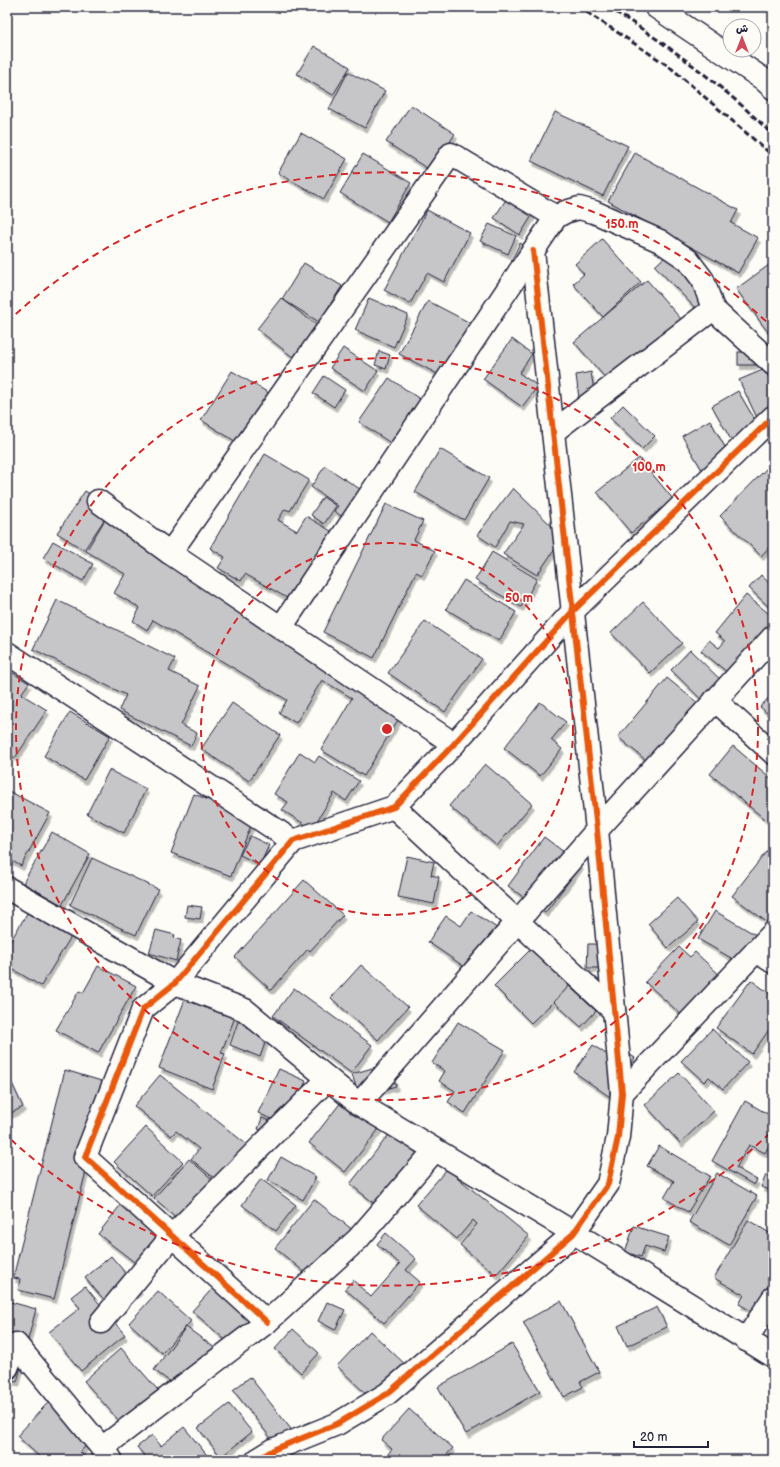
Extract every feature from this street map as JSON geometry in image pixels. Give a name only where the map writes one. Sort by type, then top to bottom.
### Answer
[{"type":"street","points":[[656,7],[773,88]]},
{"type":"street","points":[[170,553],[451,154],[556,217]]},
{"type":"street","points":[[282,626],[556,217],[565,212],[579,208],[594,212],[660,241],[688,260],[703,280],[713,309],[773,364]]},
{"type":"street","points":[[257,1460],[274,1449],[337,1424],[387,1394],[573,1234],[608,1184],[618,1137],[622,1093],[597,830],[533,251]]},
{"type":"street","points":[[553,432],[713,309]]},
{"type":"street","points":[[267,1322],[85,1157],[143,1009],[175,983],[293,841],[394,807],[454,744],[573,611],[773,418]]},
{"type":"street","points":[[98,501],[170,553],[282,626],[454,744]]},
{"type":"street","points":[[359,1104],[597,830],[773,637]]},
{"type":"street","points":[[7,653],[293,841]]},
{"type":"street","points":[[715,700],[773,753]]},
{"type":"street","points":[[394,807],[614,1011]]},
{"type":"street","points":[[7,888],[175,983],[245,1010],[359,1104],[773,1356]]},
{"type":"street","points":[[622,1093],[764,956],[773,933]]},
{"type":"street","points":[[101,1322],[172,1236],[328,1079]]},
{"type":"street","points":[[7,1368],[16,1344],[107,1454],[267,1322],[358,1238],[435,1150]]},
{"type":"street","points":[[746,1340],[773,1298]]},
{"type":"building","points":[[314,46],[350,67],[333,95],[297,74]]},
{"type":"building","points":[[348,72],[385,91],[365,128],[329,109]]},
{"type":"building","points":[[411,105],[455,134],[431,171],[386,142]]},
{"type":"building","points":[[555,112],[628,146],[603,196],[531,161]]},
{"type":"building","points":[[301,133],[347,159],[324,199],[278,173]]},
{"type":"building","points":[[635,153],[738,210],[731,223],[758,238],[738,273],[608,201]]},
{"type":"building","points":[[363,154],[411,183],[388,222],[340,193]]},
{"type":"building","points":[[507,198],[533,214],[520,235],[494,218]]},
{"type":"building","points":[[427,210],[470,233],[444,282],[427,273],[410,304],[384,290]]},
{"type":"building","points":[[489,224],[516,236],[508,254],[480,241]]},
{"type":"building","points":[[602,239],[641,282],[603,317],[573,284],[584,274],[575,264]]},
{"type":"building","points":[[520,243],[534,250],[525,268],[511,261]]},
{"type":"building","points":[[674,248],[715,293],[697,310],[655,266]]},
{"type":"building","points":[[773,262],[773,339],[736,289]]},
{"type":"building","points":[[304,263],[342,286],[319,322],[282,299]]},
{"type":"building","points":[[647,280],[681,319],[608,381],[574,342]]},
{"type":"building","points":[[281,298],[323,330],[299,362],[257,329]]},
{"type":"building","points":[[369,298],[408,315],[394,347],[355,330]]},
{"type":"building","points":[[428,301],[478,327],[449,380],[399,354]]},
{"type":"building","points":[[512,339],[532,354],[519,373],[538,386],[522,407],[483,379]]},
{"type":"building","points":[[343,348],[378,371],[365,391],[330,368]]},
{"type":"building","points":[[379,351],[390,355],[386,369],[375,365]]},
{"type":"building","points":[[738,352],[755,352],[755,365],[738,365]]},
{"type":"building","points":[[765,369],[773,386],[773,416],[759,422],[739,380]]},
{"type":"building","points":[[232,371],[277,398],[246,448],[201,420]]},
{"type":"building","points":[[591,372],[596,403],[580,406],[576,375]]},
{"type":"building","points":[[324,376],[345,390],[334,407],[313,393]]},
{"type":"building","points":[[389,378],[427,404],[398,448],[359,422]]},
{"type":"building","points":[[738,391],[762,432],[735,447],[712,406]]},
{"type":"building","points":[[623,405],[655,436],[642,449],[610,418]]},
{"type":"building","points":[[710,420],[732,460],[705,475],[682,436]]},
{"type":"building","points":[[440,449],[489,478],[464,520],[415,492]]},
{"type":"building","points":[[265,454],[309,480],[290,511],[285,509],[278,520],[297,531],[306,516],[341,537],[301,606],[245,574],[241,581],[218,568],[225,557],[210,548]]},
{"type":"building","points":[[639,458],[673,499],[631,533],[597,492]]},
{"type":"building","points":[[325,466],[372,497],[354,525],[334,511],[338,506],[311,487]]},
{"type":"building","points":[[767,468],[773,474],[773,543],[761,556],[720,516]]},
{"type":"building","points":[[513,488],[563,537],[537,575],[503,554],[524,524],[510,521],[495,547],[477,535]]},
{"type":"building","points":[[85,491],[112,508],[84,550],[57,533]]},
{"type":"building","points":[[323,497],[336,506],[324,524],[311,515]]},
{"type":"building","points":[[386,504],[423,521],[414,540],[435,551],[422,575],[416,572],[374,658],[323,632]]},
{"type":"building","points":[[106,518],[410,700],[364,776],[321,750],[352,698],[322,680],[296,723],[279,713],[287,700],[153,620],[147,630],[133,621],[140,608],[114,593],[125,574],[86,551]]},
{"type":"building","points":[[53,541],[93,564],[83,581],[43,558]]},
{"type":"building","points":[[492,552],[537,579],[521,607],[475,580]]},
{"type":"building","points":[[761,575],[773,587],[773,611],[749,588]]},
{"type":"building","points":[[464,580],[516,612],[499,641],[446,609]]},
{"type":"building","points":[[746,595],[773,617],[773,635],[738,681],[701,651],[709,640],[719,648],[725,641],[715,633]]},
{"type":"building","points":[[57,600],[175,659],[169,671],[200,686],[181,725],[197,733],[191,746],[119,710],[126,695],[33,649]]},
{"type":"building","points":[[643,602],[682,643],[650,673],[611,633]]},
{"type":"building","points":[[425,621],[482,659],[445,712],[388,673]]},
{"type":"building","points":[[690,650],[731,690],[711,709],[671,670]]},
{"type":"building","points":[[8,670],[29,683],[21,694],[47,710],[15,758],[7,753]]},
{"type":"building","points":[[667,678],[710,713],[660,772],[618,737]]},
{"type":"building","points":[[773,693],[773,718],[760,707]]},
{"type":"building","points":[[540,702],[566,722],[551,740],[562,749],[540,776],[504,748]]},
{"type":"building","points":[[232,703],[280,735],[249,781],[201,749]]},
{"type":"building","points":[[70,712],[110,736],[84,780],[44,756]]},
{"type":"building","points":[[733,746],[773,780],[773,826],[710,774]]},
{"type":"building","points":[[300,752],[315,762],[319,756],[359,781],[346,801],[334,793],[312,829],[282,810],[288,802],[274,794]]},
{"type":"building","points":[[485,764],[532,804],[497,846],[449,806]]},
{"type":"building","points":[[109,770],[146,789],[124,833],[87,814]]},
{"type":"building","points":[[7,790],[50,813],[21,866],[7,858]]},
{"type":"building","points":[[194,794],[254,818],[231,876],[171,853]]},
{"type":"building","points":[[52,832],[90,854],[62,905],[23,883]]},
{"type":"building","points":[[250,836],[269,845],[260,865],[240,855]]},
{"type":"building","points":[[544,837],[581,865],[545,913],[508,886]]},
{"type":"building","points":[[773,843],[773,925],[772,926],[732,896]]},
{"type":"building","points":[[407,856],[434,862],[431,875],[439,877],[434,904],[398,897]]},
{"type":"building","points":[[92,858],[158,889],[136,935],[70,905]]},
{"type":"building","points":[[304,880],[343,915],[310,951],[308,949],[271,990],[235,957]]},
{"type":"building","points":[[677,898],[698,922],[668,948],[648,924]]},
{"type":"building","points":[[187,905],[202,907],[200,919],[185,917]]},
{"type":"building","points":[[29,910],[72,935],[41,986],[7,966],[7,947]]},
{"type":"building","points":[[471,911],[497,928],[469,970],[428,942],[446,916],[461,926]]},
{"type":"building","points":[[715,911],[761,938],[745,966],[698,939]]},
{"type":"building","points":[[156,930],[175,935],[174,938],[181,940],[176,961],[149,953]]},
{"type":"building","points":[[588,944],[602,944],[601,968],[587,968]]},
{"type":"building","points":[[679,947],[690,957],[695,952],[724,979],[686,1019],[645,982]]},
{"type":"building","points":[[532,948],[570,986],[531,1023],[494,986]]},
{"type":"building","points":[[361,965],[408,1007],[378,1040],[331,998]]},
{"type":"building","points":[[98,966],[136,986],[98,1053],[56,1030],[79,991],[83,993]]},
{"type":"building","points":[[751,980],[773,996],[773,1024],[752,1054],[716,1028]]},
{"type":"building","points":[[569,986],[596,1011],[581,1027],[554,1002]]},
{"type":"building","points":[[294,988],[372,1045],[351,1073],[273,1016]]},
{"type":"building","points":[[187,994],[237,1012],[221,1053],[225,1054],[212,1089],[159,1068]]},
{"type":"building","points":[[241,1013],[272,1024],[260,1057],[230,1045]]},
{"type":"building","points":[[458,1022],[505,1050],[465,1113],[448,1102],[455,1091],[439,1081],[445,1071],[432,1063]]},
{"type":"building","points":[[712,1029],[748,1062],[723,1089],[709,1077],[704,1082],[681,1061]]},
{"type":"building","points":[[618,1036],[620,1048],[635,1058],[627,1069],[620,1104],[574,1072],[593,1045],[606,1054]]},
{"type":"building","points":[[389,1063],[396,1086],[359,1096],[352,1074]]},
{"type":"building","points":[[279,1069],[306,1081],[293,1110],[280,1123],[258,1113]]},
{"type":"building","points":[[65,1070],[108,1083],[54,1299],[18,1290],[20,1279],[13,1278]]},
{"type":"building","points":[[7,1073],[23,1107],[7,1115]]},
{"type":"building","points":[[679,1073],[714,1111],[680,1143],[645,1105]]},
{"type":"building","points":[[160,1075],[256,1152],[226,1188],[191,1159],[199,1149],[176,1131],[171,1136],[134,1106]]},
{"type":"building","points":[[342,1101],[379,1129],[345,1172],[309,1143]]},
{"type":"building","points":[[745,1101],[773,1117],[773,1138],[765,1153],[749,1145],[736,1168],[757,1180],[754,1185],[712,1161]]},
{"type":"building","points":[[262,1118],[279,1124],[274,1136],[258,1129]]},
{"type":"building","points":[[146,1127],[183,1162],[152,1196],[114,1162]]},
{"type":"building","points":[[391,1132],[426,1161],[385,1212],[350,1184]]},
{"type":"building","points":[[659,1146],[710,1176],[688,1212],[664,1198],[674,1181],[647,1166]]},
{"type":"building","points":[[281,1157],[316,1177],[303,1200],[268,1180]]},
{"type":"building","points":[[189,1159],[222,1188],[187,1227],[154,1198]]},
{"type":"building","points":[[447,1169],[529,1236],[496,1275],[460,1245],[477,1224],[473,1220],[457,1239],[416,1205]]},
{"type":"building","points":[[717,1173],[757,1196],[729,1245],[689,1222]]},
{"type":"building","points":[[766,1175],[773,1177],[773,1191],[761,1187]]},
{"type":"building","points":[[261,1179],[296,1205],[276,1231],[242,1205]]},
{"type":"building","points":[[129,1194],[178,1233],[147,1272],[98,1234]]},
{"type":"building","points":[[314,1199],[359,1235],[319,1284],[275,1248]]},
{"type":"building","points":[[748,1220],[773,1235],[773,1306],[765,1319],[739,1304],[744,1295],[714,1278]]},
{"type":"building","points":[[634,1226],[669,1237],[664,1252],[645,1246],[641,1257],[625,1252]]},
{"type":"building","points":[[386,1233],[416,1259],[406,1270],[420,1282],[384,1323],[345,1289],[353,1280],[371,1297],[400,1264],[377,1244]]},
{"type":"building","points":[[111,1256],[140,1290],[114,1311],[85,1278]]},
{"type":"building","points":[[221,1279],[259,1313],[230,1344],[192,1311]]},
{"type":"building","points":[[85,1286],[125,1335],[81,1371],[49,1332],[80,1308],[71,1297]]},
{"type":"building","points":[[158,1291],[191,1321],[162,1353],[129,1323]]},
{"type":"building","points":[[7,1301],[36,1309],[17,1382],[7,1380]]},
{"type":"building","points":[[561,1301],[599,1372],[580,1382],[583,1387],[564,1397],[523,1322]]},
{"type":"building","points":[[327,1302],[345,1310],[335,1330],[318,1321]]},
{"type":"building","points":[[657,1307],[667,1327],[627,1346],[618,1326]]},
{"type":"building","points":[[186,1327],[219,1351],[173,1384],[154,1370]]},
{"type":"building","points":[[293,1329],[319,1353],[301,1373],[275,1349]]},
{"type":"building","points":[[370,1331],[409,1368],[369,1397],[337,1366]]},
{"type":"building","points":[[512,1344],[540,1391],[466,1434],[438,1387]]},
{"type":"building","points":[[121,1348],[164,1397],[127,1430],[84,1381]]},
{"type":"building","points":[[250,1377],[294,1433],[277,1446],[233,1390]]},
{"type":"building","points":[[55,1395],[97,1434],[80,1452],[89,1460],[43,1460],[17,1436]]},
{"type":"building","points":[[229,1404],[252,1432],[221,1457],[198,1428]]},
{"type":"building","points":[[409,1409],[453,1448],[442,1460],[383,1460],[392,1449],[381,1440]]},
{"type":"building","points":[[184,1427],[211,1460],[148,1460],[137,1447],[152,1435],[161,1446]]},
{"type":"railway","points":[[579,7],[670,67],[773,156]]},
{"type":"railway","points":[[608,7],[694,66],[735,100],[773,135]]},
{"type":"cycle path","points":[[257,1460],[275,1449],[337,1424],[387,1394],[573,1234],[608,1184],[618,1137],[622,1093],[597,830],[533,251]]},
{"type":"cycle path","points":[[267,1322],[85,1157],[143,1009],[175,983],[293,841],[394,807],[454,744],[573,611],[773,417]]}]
